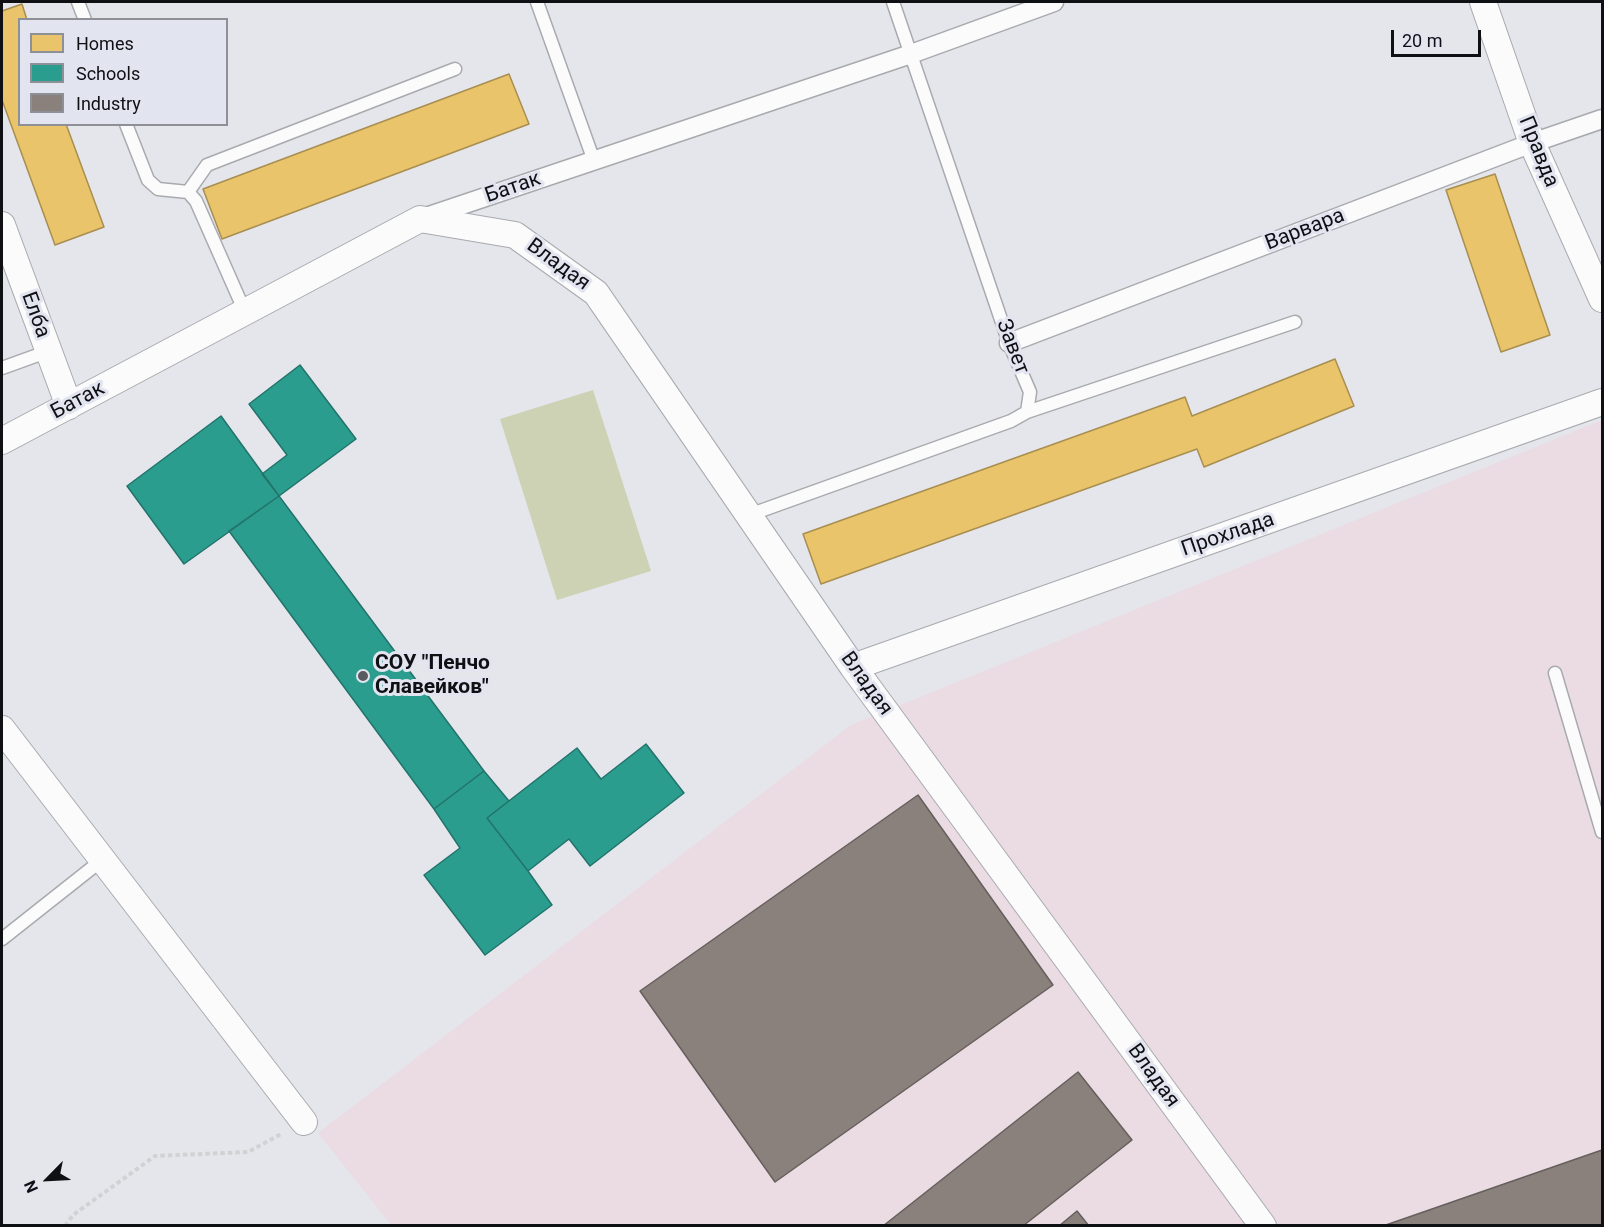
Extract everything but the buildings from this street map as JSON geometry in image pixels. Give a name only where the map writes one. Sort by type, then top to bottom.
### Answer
[{"type":"street","name":"Батак","points":[[2,441],[420,219],[911,54],[1054,2]]},
{"type":"street","name":"Правда","points":[[1482,2],[1532,143],[1602,299]]},
{"type":"street","name":"Варвара","points":[[1009,343],[1532,143],[1602,119]]},
{"type":"street","name":"Владая","points":[[420,219],[515,235],[596,293],[853,667],[1263,1226]]},
{"type":"street","name":"Елба","points":[[2,225],[69,406]]},
{"type":"street","name":"Прохлада","points":[[853,667],[1602,402]]},
{"type":"street","points":[[2,729],[304,1122]]},
{"type":"lane","points":[[78,2],[84,18]]},
{"type":"lane","points":[[537,2],[594,161]]},
{"type":"lane","name":"Завет","points":[[893,2],[1009,343],[1030,392],[1027,412]]},
{"type":"lane","points":[[188,192],[207,165],[455,69]]},
{"type":"lane","points":[[127,126],[148,180],[158,189],[188,192],[196,201],[245,312]]},
{"type":"lane","points":[[749,515],[1011,421],[1027,412],[1295,322]]},
{"type":"lane","points":[[2,368],[49,351]]},
{"type":"lane","points":[[1555,673],[1602,832]]},
{"type":"lane","points":[[2,939],[102,860]]},
{"type":"path","points":[[65,1226],[73,1215],[155,1156],[248,1152],[304,1122]]},
{"type":"shaded area","points":[[1602,420],[1602,1225],[391,1225],[318,1133],[851,725]]},
{"type":"green space","points":[[593,390],[651,571],[557,600],[500,419]]},
{"type":"place","name":"СОУ \"Пенчо Славейков\"","points":[[363,676]]}]
